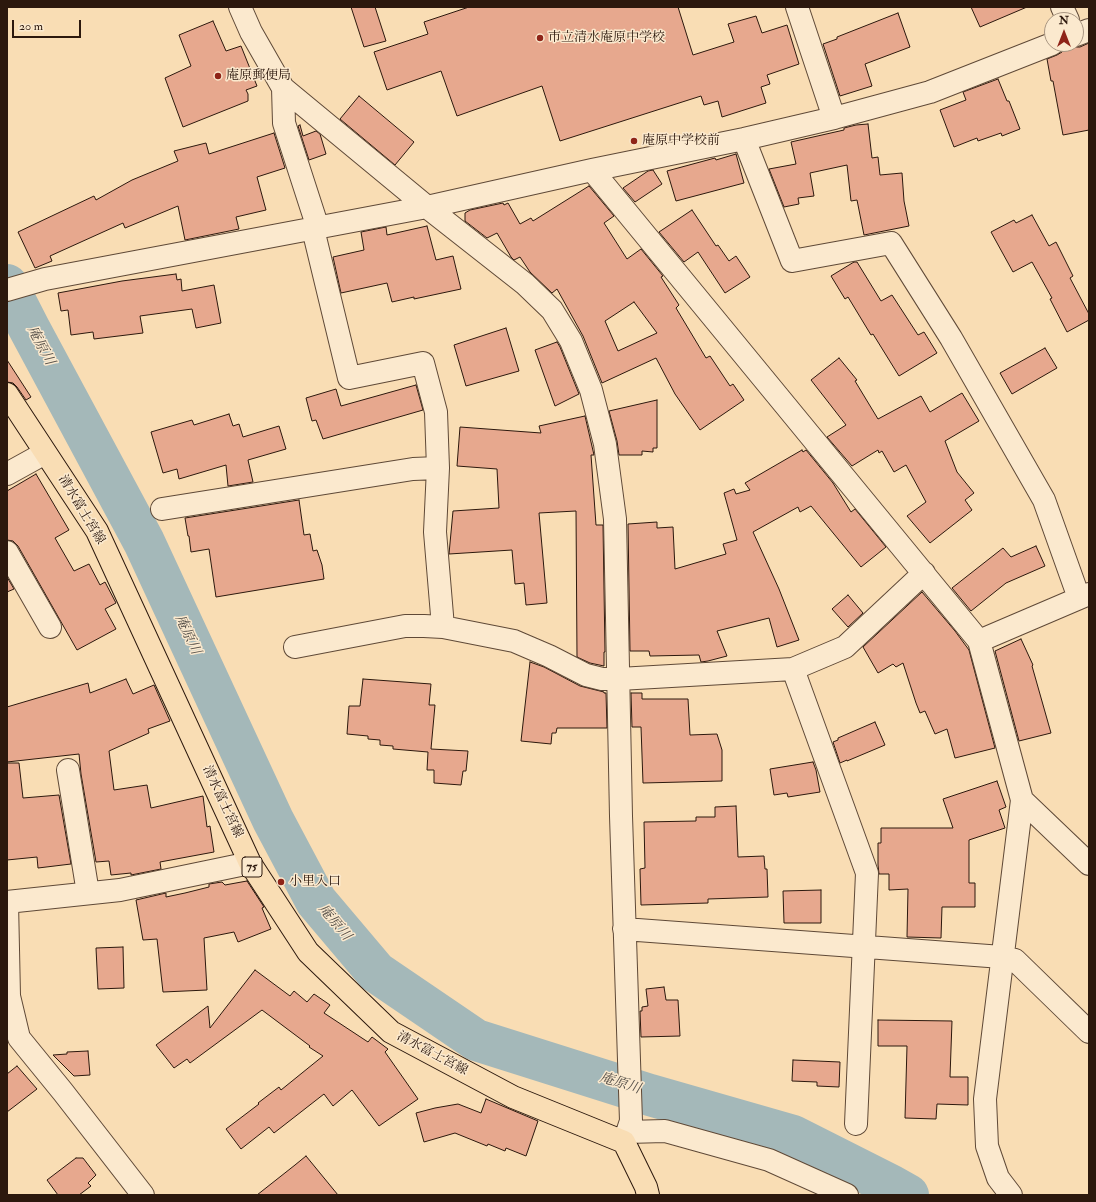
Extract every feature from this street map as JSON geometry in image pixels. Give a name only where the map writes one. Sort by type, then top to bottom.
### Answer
[{"type":"main road","name":"清水富士宮線","points":[[7,394],[97,531],[250,863],[308,952],[391,1032],[513,1097],[627,1132]]},
{"type":"main road","points":[[627,1132],[648,1195]]},
{"type":"street","points":[[240,7],[251,32],[283,88],[427,207],[525,284],[552,310],[571,341],[591,390],[605,444],[615,519],[621,816],[629,1051],[627,1132],[665,1131],[769,1160],[847,1195]]},
{"type":"street","points":[[797,7],[834,118]]},
{"type":"street","points":[[7,290],[45,279],[427,207],[592,170],[744,139],[834,118],[930,92],[1044,47]]},
{"type":"street","points":[[283,88],[284,122],[315,228],[349,378],[423,364],[436,412],[438,468],[435,532],[443,627]]},
{"type":"street","points":[[744,139],[792,261],[892,243],[951,338],[1044,500],[1084,596],[980,641]]},
{"type":"street","points":[[592,170],[980,641],[1022,800],[985,1099],[987,1146],[998,1178],[1011,1195]]},
{"type":"street","points":[[7,474],[45,453]]},
{"type":"street","points":[[162,509],[413,468],[438,468]]},
{"type":"street","points":[[7,552],[50,627]]},
{"type":"street","points":[[295,647],[405,626],[424,626],[443,627],[514,641],[549,656],[586,675],[602,679],[619,680],[793,670],[845,647],[924,573]]},
{"type":"street","points":[[793,670],[867,873],[856,1124]]},
{"type":"street","points":[[68,770],[88,894]]},
{"type":"street","points":[[1022,800],[1089,864]]},
{"type":"street","points":[[143,1195],[19,1038],[9,996],[7,902],[120,890],[250,863]]},
{"type":"street","points":[[624,929],[1002,957],[1015,960],[1089,1032]]},
{"type":"building","points":[[351,7],[375,7],[386,41],[364,47]]},
{"type":"building","points":[[469,7],[678,7],[693,55],[734,42],[728,24],[756,16],[762,33],[787,25],[799,64],[767,75],[770,84],[761,87],[766,103],[722,117],[718,101],[704,105],[701,96],[560,141],[542,86],[457,116],[441,71],[387,90],[374,52],[428,34],[424,22]]},
{"type":"building","points":[[971,7],[1027,7],[980,27]]},
{"type":"building","points":[[898,13],[910,47],[865,64],[872,86],[840,96],[823,44]]},
{"type":"building","points":[[213,21],[226,51],[241,46],[257,86],[246,90],[248,94],[248,101],[183,127],[165,78],[191,66],[179,35]]},
{"type":"building","points":[[1089,43],[1089,130],[1063,135],[1053,81],[1051,81],[1047,59],[1062,52],[1084,52],[1084,45]]},
{"type":"building","points":[[998,79],[1007,101],[1009,101],[1020,129],[1002,136],[1001,133],[978,141],[977,138],[954,147],[940,110],[966,100],[963,92]]},
{"type":"building","points":[[359,96],[414,142],[395,165],[340,119]]},
{"type":"building","points":[[868,124],[872,158],[878,157],[880,175],[902,173],[904,201],[909,226],[864,235],[857,200],[851,201],[847,165],[810,173],[814,196],[798,198],[799,204],[784,207],[769,169],[796,164],[791,142],[844,130],[844,128],[856,125]]},
{"type":"building","points":[[300,125],[303,136],[316,131],[320,134],[326,154],[309,160],[298,126]]},
{"type":"building","points":[[274,133],[285,168],[257,177],[266,210],[236,217],[239,229],[185,240],[178,206],[125,228],[123,223],[50,256],[52,261],[35,268],[18,232],[94,196],[96,200],[132,180],[178,161],[174,151],[206,143],[209,154]]},
{"type":"building","points":[[736,154],[744,183],[676,201],[667,171]]},
{"type":"building","points":[[653,170],[662,184],[635,202],[623,188],[648,171]]},
{"type":"building","points":[[589,186],[614,216],[604,223],[627,259],[641,249],[663,276],[661,277],[679,305],[676,308],[706,358],[710,356],[730,386],[733,384],[744,400],[700,430],[675,394],[656,358],[602,383],[583,336],[557,289],[552,293],[530,272],[520,257],[514,260],[511,257],[497,233],[487,238],[465,221],[465,213],[470,210],[503,203],[504,205],[508,203],[520,224],[531,218],[533,221]],"holes":[[[634,302],[657,333],[618,351],[605,321]]]},
{"type":"building","points":[[692,210],[716,246],[718,245],[729,261],[736,256],[750,277],[725,293],[698,252],[684,262],[659,232]]},
{"type":"building","points":[[1032,215],[1049,246],[1056,242],[1073,276],[1070,278],[1089,314],[1089,320],[1067,332],[1050,299],[1052,298],[1032,262],[1013,272],[991,232],[1014,220],[1016,223]]},
{"type":"building","points":[[427,226],[436,260],[453,256],[461,289],[392,302],[387,283],[341,293],[333,257],[364,250],[361,232],[386,227],[387,235]]},
{"type":"building","points":[[854,262],[857,262],[881,301],[892,295],[918,335],[924,332],[937,353],[899,376],[873,334],[871,335],[848,297],[845,299],[831,276]]},
{"type":"building","points":[[176,274],[177,280],[181,279],[182,291],[214,285],[221,323],[196,328],[192,309],[140,316],[143,333],[94,339],[93,332],[71,335],[68,310],[61,311],[58,293],[122,281]]},
{"type":"building","points":[[506,328],[519,371],[466,386],[454,345]]},
{"type":"building","points":[[557,342],[579,394],[555,406],[535,350]]},
{"type":"building","points":[[1045,348],[1057,368],[1012,394],[1000,373]]},
{"type":"building","points":[[839,358],[857,380],[855,381],[878,419],[921,396],[930,412],[962,393],[979,421],[945,441],[957,472],[974,493],[965,500],[972,510],[930,543],[907,516],[926,502],[906,465],[894,472],[882,451],[879,453],[878,450],[852,466],[827,437],[846,425],[811,380]]},
{"type":"building","points":[[7,360],[31,397],[26,400],[13,383],[7,382]]},
{"type":"building","points":[[416,385],[423,410],[323,439],[316,420],[312,421],[306,398],[336,389],[341,406]]},
{"type":"building","points":[[657,400],[657,448],[653,448],[653,452],[642,451],[642,455],[619,455],[609,411]]},
{"type":"building","points":[[229,414],[233,426],[239,424],[243,437],[279,426],[286,449],[248,460],[253,482],[228,486],[226,465],[179,479],[177,469],[163,473],[151,432],[192,420],[194,425]]},
{"type":"building","points":[[585,416],[594,455],[591,455],[596,525],[603,525],[604,666],[590,663],[577,657],[576,511],[539,513],[547,603],[526,605],[524,583],[515,584],[512,550],[449,554],[453,511],[499,508],[497,469],[457,466],[460,427],[541,433],[539,426]]},
{"type":"building","points":[[802,450],[803,452],[806,450],[833,483],[851,512],[855,509],[886,547],[861,567],[811,506],[800,512],[798,507],[753,532],[779,589],[799,640],[777,647],[769,618],[717,631],[727,656],[708,661],[701,662],[699,655],[650,656],[649,651],[630,651],[628,524],[657,522],[657,528],[673,527],[675,569],[726,554],[723,544],[737,540],[724,493],[734,489],[736,494],[750,490],[745,483]]},
{"type":"building","points":[[36,474],[69,530],[55,538],[74,571],[89,564],[100,585],[105,582],[116,603],[105,609],[116,629],[77,650],[18,546],[13,541],[7,540],[7,491]]},
{"type":"building","points":[[299,500],[304,535],[310,534],[313,551],[317,550],[322,565],[324,579],[216,597],[209,549],[191,552],[185,518]]},
{"type":"building","points":[[1036,546],[1045,566],[1006,583],[971,611],[952,588],[1003,548],[1011,557]]},
{"type":"building","points":[[7,577],[14,589],[7,592]]},
{"type":"building","points":[[922,592],[969,650],[995,748],[955,758],[947,729],[935,734],[925,711],[920,713],[903,663],[896,667],[893,664],[878,673],[863,647]]},
{"type":"building","points":[[848,595],[863,613],[848,627],[832,609]]},
{"type":"building","points":[[1021,639],[1033,665],[1032,666],[1051,733],[1019,741],[995,651]]},
{"type":"building","points":[[530,662],[544,667],[580,686],[606,693],[607,728],[557,728],[556,733],[552,733],[551,744],[521,741]]},
{"type":"building","points":[[126,679],[133,694],[154,685],[170,721],[148,729],[149,733],[109,751],[114,790],[147,785],[151,808],[203,796],[207,827],[210,826],[214,852],[160,862],[161,869],[131,875],[131,873],[111,875],[109,861],[96,862],[79,754],[7,762],[7,707],[88,683],[90,693]]},
{"type":"building","points":[[363,679],[431,684],[429,705],[435,705],[431,749],[468,751],[466,771],[463,771],[461,785],[434,783],[434,770],[427,770],[428,752],[393,749],[393,746],[380,745],[380,740],[368,739],[368,736],[347,734],[349,706],[360,706]]},
{"type":"building","points":[[631,693],[642,693],[642,699],[688,699],[690,735],[717,734],[722,750],[722,781],[643,783],[641,727],[632,727]]},
{"type":"building","points":[[875,722],[885,745],[840,763],[833,742],[838,740],[838,738]]},
{"type":"building","points":[[813,762],[820,792],[788,797],[787,793],[774,795],[770,769]]},
{"type":"building","points":[[7,763],[19,763],[23,798],[59,795],[71,864],[38,868],[37,857],[7,860]]},
{"type":"building","points":[[997,781],[1006,807],[999,810],[1005,828],[969,840],[969,883],[975,883],[975,907],[942,907],[941,938],[907,937],[908,889],[889,890],[889,874],[879,874],[878,843],[881,843],[881,828],[953,828],[943,799]]},
{"type":"building","points":[[736,806],[738,857],[764,856],[765,869],[767,869],[768,897],[708,899],[708,903],[641,905],[640,869],[645,868],[644,822],[696,821],[696,817],[715,817],[715,807]]},
{"type":"building","points":[[247,881],[264,907],[262,908],[271,929],[238,942],[234,932],[204,938],[207,990],[163,992],[157,939],[143,940],[136,900],[166,893],[166,897],[185,893],[209,887],[209,884],[222,882],[225,885]]},
{"type":"building","points":[[821,890],[821,923],[784,923],[783,891]]},
{"type":"building","points":[[123,947],[124,988],[98,989],[96,948]]},
{"type":"building","points":[[255,970],[290,996],[294,991],[307,1002],[314,994],[330,1005],[324,1013],[368,1042],[372,1037],[388,1049],[385,1052],[418,1099],[379,1126],[352,1090],[333,1106],[324,1094],[274,1133],[269,1127],[241,1149],[226,1129],[279,1087],[281,1090],[323,1056],[309,1047],[310,1046],[262,1010],[190,1063],[187,1059],[174,1068],[156,1045],[208,1006],[210,1028]]},
{"type":"building","points":[[664,987],[666,1000],[678,1000],[680,1036],[641,1037],[640,1011],[642,1011],[642,1007],[648,1006],[646,989]]},
{"type":"building","points":[[878,1020],[952,1021],[950,1077],[968,1077],[968,1105],[937,1104],[936,1119],[905,1118],[907,1046],[878,1046]]},
{"type":"building","points":[[88,1051],[90,1075],[74,1076],[53,1055],[67,1054],[67,1052]]},
{"type":"building","points":[[793,1060],[840,1062],[839,1087],[817,1086],[817,1082],[792,1081]]},
{"type":"building","points":[[17,1066],[37,1089],[7,1112],[7,1074]]},
{"type":"building","points":[[486,1099],[538,1121],[526,1156],[506,1148],[505,1151],[488,1144],[487,1146],[455,1133],[424,1142],[416,1113],[458,1104],[481,1113]]},
{"type":"building","points":[[306,1156],[338,1195],[257,1195],[295,1165]]},
{"type":"building","points":[[76,1158],[83,1158],[96,1175],[88,1183],[91,1186],[79,1195],[58,1195],[47,1180]]},
{"type":"waterway","name":"庵原川","points":[[7,285],[144,542],[273,820],[316,901],[376,972],[476,1040],[650,1095],[793,1136],[908,1195]]},
{"type":"place","name":"市立清水庵原中学校","points":[[540,38]]},
{"type":"place","name":"庵原郵便局","points":[[218,76]]},
{"type":"place","name":"庵原中学校前","points":[[634,141]]},
{"type":"place","name":"小里入口","points":[[281,882]]}]
